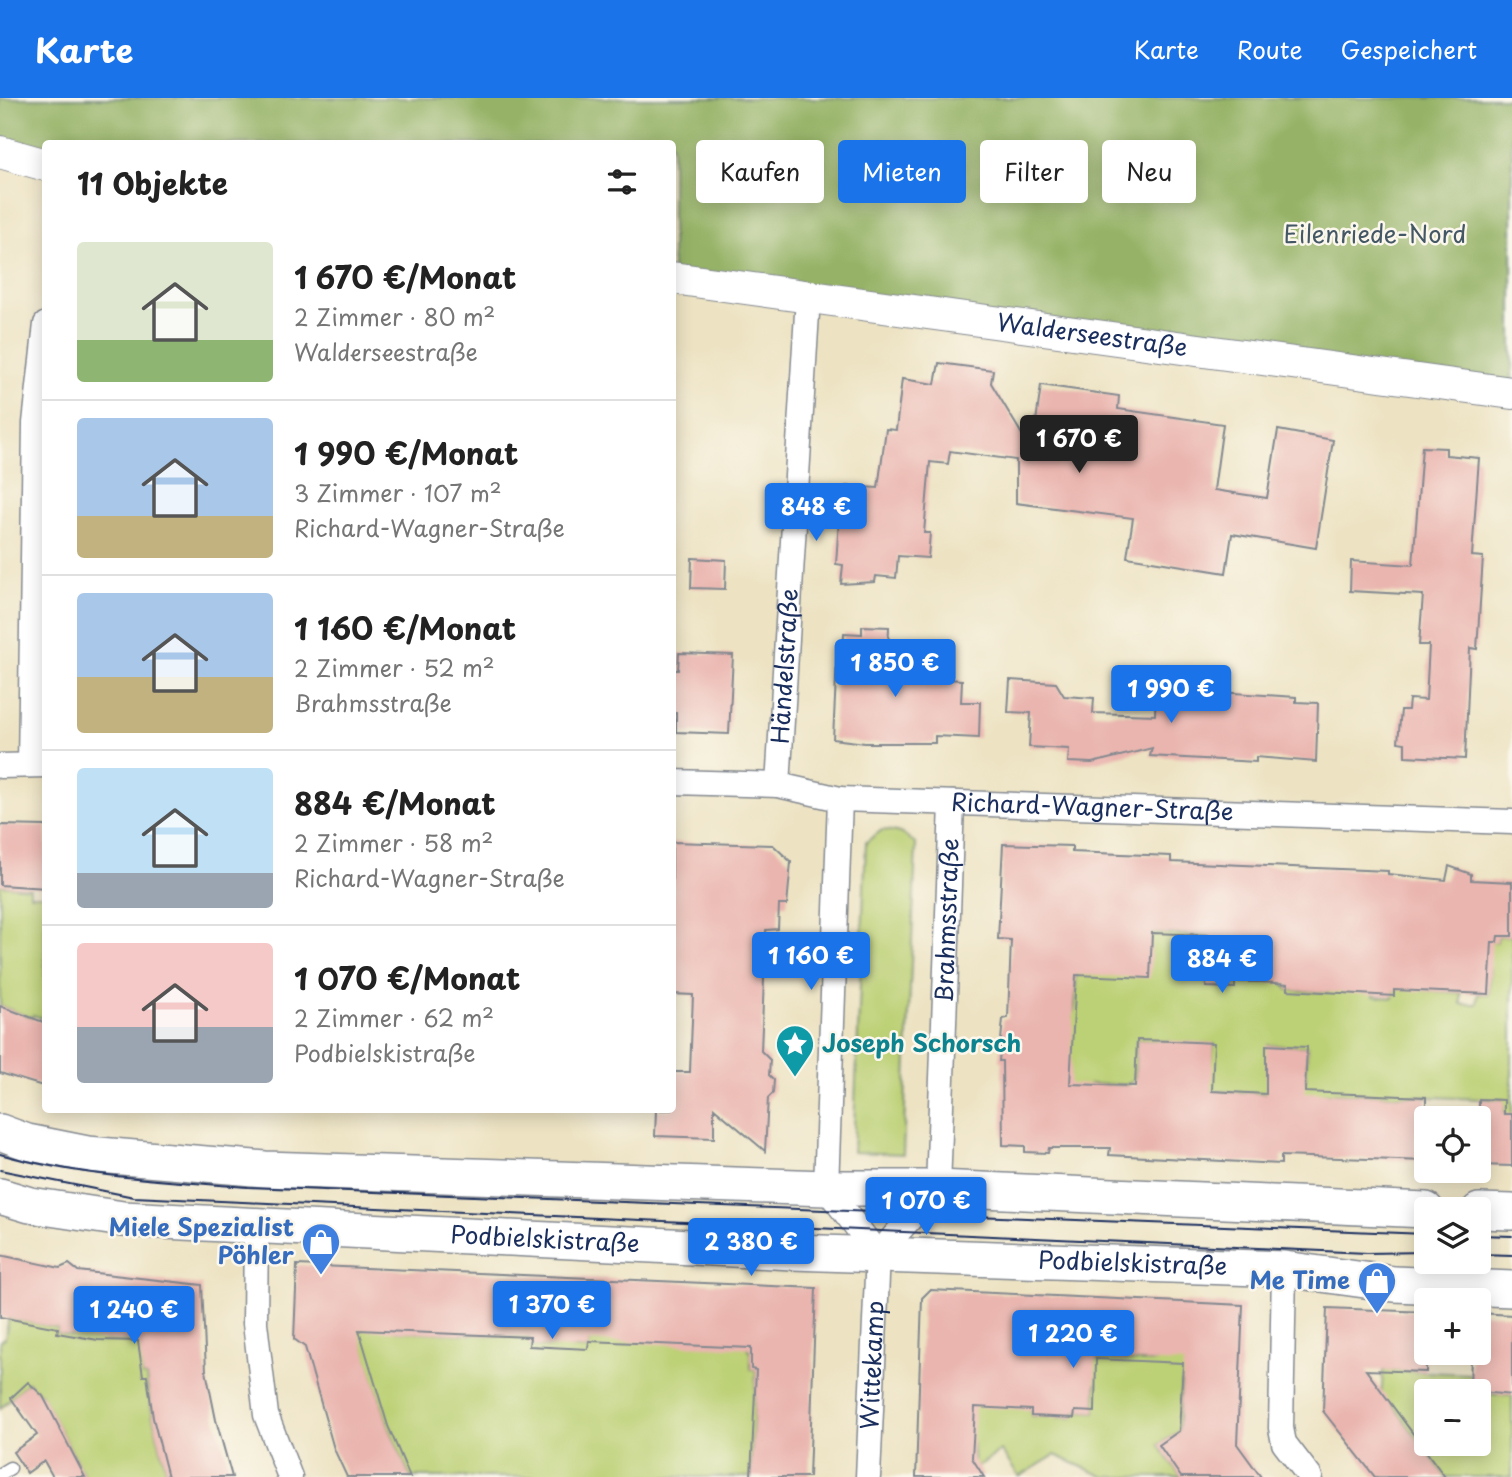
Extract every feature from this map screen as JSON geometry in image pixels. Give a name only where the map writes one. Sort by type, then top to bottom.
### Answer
[{"type":"main road","points":[[0,1132],[86,1154],[265,1169],[826,1188],[938,1188],[1414,1209]]},
{"type":"main road","name":"Podbielskistraße","points":[[0,1196],[30,1205],[123,1219],[878,1254],[1284,1269],[1394,1284],[1512,1289]]},
{"type":"main road","points":[[1491,1211],[1512,1212]]},
{"type":"street","points":[[0,152],[42,164]]},
{"type":"street","name":"Walderseestraße","points":[[676,279],[1512,393]]},
{"type":"street","name":"Händelstraße","points":[[778,785],[808,297]]},
{"type":"street","points":[[0,766],[38,765],[35,423],[42,360]]},
{"type":"street","name":"Richard-Wagner-Straße","points":[[676,782],[778,785],[840,799],[1512,822]]},
{"type":"street","points":[[840,799],[826,1188],[878,1254],[938,1188]]},
{"type":"street","name":"Brahmsstraße","points":[[938,1188],[952,803]]},
{"type":"street","points":[[256,1226],[255,1324],[267,1415],[290,1477]]},
{"type":"street","name":"Wittekamp","points":[[868,1477],[878,1254]]},
{"type":"street","points":[[1284,1269],[1281,1428],[1284,1443],[1310,1477]]},
{"type":"green space","name":"Eilenriede-Nord","points":[[0,98],[1512,98],[1512,393],[676,279],[676,140],[42,140],[42,164],[0,152]]},
{"type":"green space","points":[[882,830],[900,833],[916,845],[903,1154],[853,1152],[866,842]]},
{"type":"green space","points":[[0,885],[30,888],[30,895],[42,895],[42,1018],[33,1015],[32,1018],[0,1006]]},
{"type":"green space","points":[[1254,930],[1288,990],[1328,992],[1329,973],[1374,956],[1373,996],[1393,998],[1394,988],[1461,993],[1461,1004],[1477,1004],[1478,994],[1489,994],[1490,970],[1480,940],[1497,942],[1498,936],[1512,936],[1512,1114],[1504,1114],[1503,1100],[1328,1093],[1291,1099],[1306,1080],[1307,1047],[1267,1045],[1270,1094],[1209,1091],[1214,1044],[1137,1040],[1135,1080],[1126,1085],[1090,1084],[1089,1087],[1071,1087],[1059,1078],[1075,1005],[1077,958],[1152,933],[1212,936],[1206,986],[1235,988]]},
{"type":"green space","points":[[9,1318],[58,1328],[57,1333],[71,1336],[72,1331],[107,1340],[142,1341],[143,1376],[146,1376],[168,1477],[85,1477],[41,1394],[28,1382],[0,1409],[0,1341],[5,1337]]},
{"type":"green space","points":[[354,1319],[397,1331],[530,1337],[530,1346],[548,1347],[549,1338],[570,1339],[570,1348],[588,1349],[589,1339],[746,1346],[751,1352],[751,1369],[756,1370],[751,1477],[410,1477],[388,1426]]},
{"type":"green space","points":[[967,1348],[1031,1410],[1031,1416],[1074,1418],[1075,1411],[1095,1412],[1096,1384],[1086,1383],[1083,1359],[1148,1362],[1190,1357],[1181,1386],[1179,1431],[1159,1445],[1181,1477],[1105,1477],[1055,1455],[1019,1477],[1001,1451],[975,1468]]},
{"type":"green space","points":[[1383,1370],[1471,1374],[1471,1379],[1414,1379],[1414,1435],[1391,1404],[1381,1402]]},
{"type":"green space","points":[[1491,1394],[1512,1395],[1512,1477],[1445,1477],[1429,1456],[1491,1456]]},
{"type":"building","points":[[939,363],[993,370],[991,383],[1032,451],[1041,385],[1119,396],[1118,409],[1223,424],[1214,490],[1267,498],[1278,430],[1333,440],[1316,548],[1232,534],[1226,573],[1127,557],[1133,518],[1016,503],[1016,460],[950,451],[948,464],[930,462],[924,533],[930,533],[928,558],[898,556],[896,578],[876,576],[875,582],[841,584],[843,565],[836,564],[839,520],[844,520],[846,486],[878,488],[886,429],[896,430],[902,379],[935,384]]},
{"type":"building","points":[[1422,447],[1446,448],[1446,455],[1479,458],[1472,556],[1483,557],[1477,649],[1470,648],[1465,759],[1405,756],[1405,743],[1398,742],[1401,710],[1408,710],[1409,699],[1426,700],[1429,645],[1419,645],[1423,595],[1350,591],[1351,561],[1413,565]]},
{"type":"building","points":[[692,558],[726,560],[725,589],[691,588]]},
{"type":"building","points":[[862,626],[889,627],[887,676],[962,680],[961,702],[980,702],[979,738],[935,736],[935,743],[865,743],[833,739],[837,657],[843,657],[844,633],[862,634]]},
{"type":"building","points":[[679,653],[733,655],[729,734],[676,732]]},
{"type":"building","points":[[1010,680],[1056,683],[1064,696],[1094,698],[1093,713],[1155,715],[1156,688],[1296,697],[1296,702],[1318,703],[1316,762],[1256,757],[1256,762],[1150,756],[1152,748],[1092,763],[1068,762],[1069,749],[1029,747],[1031,713],[1008,712]]},
{"type":"building","points":[[0,825],[42,826],[42,888],[0,885]]},
{"type":"building","points":[[676,842],[773,845],[791,862],[787,905],[779,905],[778,929],[766,930],[761,1051],[770,1060],[769,1075],[774,1080],[773,1093],[768,1098],[765,1151],[714,1108],[714,1138],[655,1136],[656,1113],[676,1113],[676,1072],[690,1072],[693,995],[676,994]]},
{"type":"building","points":[[1003,844],[1072,846],[1072,852],[1171,856],[1171,862],[1388,871],[1388,874],[1446,880],[1449,866],[1471,874],[1471,880],[1512,882],[1512,936],[1498,936],[1497,942],[1492,942],[1489,994],[1394,990],[1394,996],[1288,990],[1288,984],[1261,982],[1235,982],[1235,988],[1206,987],[1208,935],[1152,933],[1150,978],[1076,975],[1070,1084],[1135,1086],[1137,1040],[1214,1043],[1212,1091],[1266,1094],[1266,1045],[1307,1047],[1305,1092],[1426,1097],[1426,1106],[1414,1106],[1414,1161],[1281,1156],[1281,1164],[1109,1155],[1110,1148],[1049,1148],[1048,1153],[1025,1152],[1025,1146],[1003,1145],[1002,1061],[999,1061],[1003,1019],[1008,1018],[1011,940],[998,939]]},
{"type":"building","points":[[0,1006],[42,1022],[42,1086],[0,1073]]},
{"type":"building","points":[[1479,1099],[1504,1100],[1504,1114],[1512,1114],[1512,1166],[1491,1165],[1491,1106],[1479,1106]]},
{"type":"building","points":[[0,1255],[60,1268],[69,1264],[78,1271],[202,1285],[206,1371],[232,1477],[168,1477],[153,1418],[147,1376],[143,1376],[138,1341],[98,1340],[57,1333],[58,1328],[0,1317]]},
{"type":"building","points":[[297,1265],[816,1288],[809,1477],[751,1477],[756,1370],[751,1369],[751,1348],[589,1341],[588,1349],[529,1346],[530,1337],[359,1330],[388,1426],[410,1477],[347,1477],[334,1449],[305,1347],[294,1339]]},
{"type":"building","points":[[930,1290],[1243,1305],[1237,1444],[1261,1477],[1181,1477],[1159,1445],[1179,1431],[1183,1363],[1096,1359],[1095,1412],[1075,1411],[1074,1418],[1031,1416],[1031,1410],[975,1407],[972,1458],[984,1477],[916,1477],[922,1298]]},
{"type":"building","points":[[1327,1308],[1414,1312],[1414,1365],[1426,1365],[1426,1372],[1366,1370],[1414,1435],[1414,1456],[1429,1456],[1445,1477],[1375,1477],[1323,1411]]},
{"type":"building","points":[[1491,1314],[1512,1315],[1512,1395],[1491,1393],[1491,1379],[1470,1379],[1471,1365],[1491,1365]]},
{"type":"building","points":[[28,1382],[43,1396],[85,1477],[53,1477],[44,1461],[27,1473],[13,1452],[37,1435],[11,1398]]},
{"type":"tram line","points":[[0,1154],[92,1173],[248,1187],[1414,1234]]},
{"type":"tram line","points":[[0,1170],[134,1197],[1367,1253],[1414,1252]]},
{"type":"tram line","points":[[1491,1235],[1512,1236]]},
{"type":"tram line","points":[[1491,1254],[1512,1255]]},
{"type":"place","name":"Joseph Schorsch","points":[[795,1078]]},
{"type":"place","name":"Miele Spezialist Pöhler","points":[[321,1276]]},
{"type":"place","name":"Me Time","points":[[1377,1315]]}]
